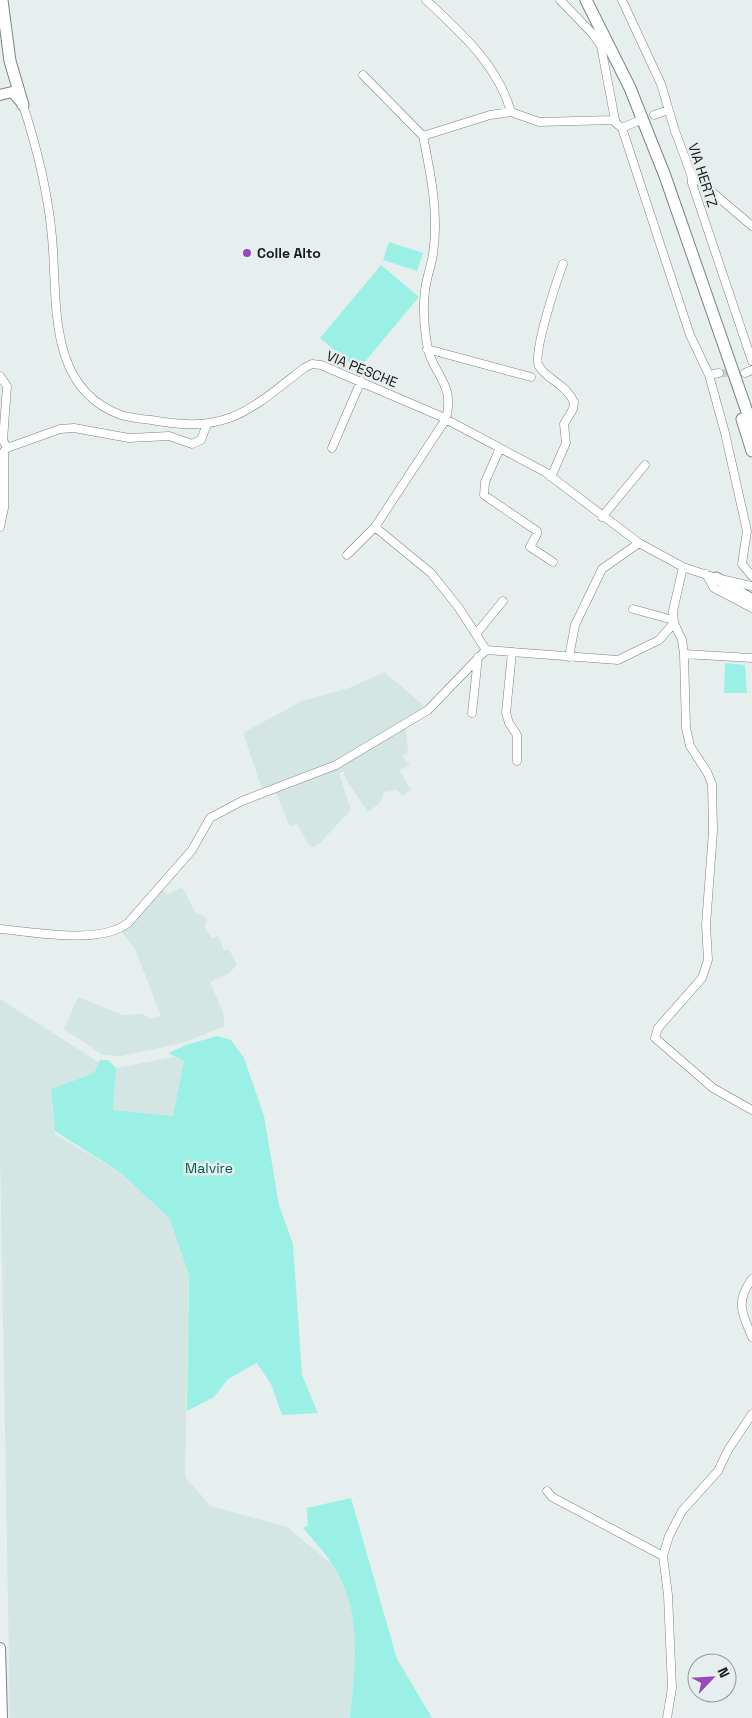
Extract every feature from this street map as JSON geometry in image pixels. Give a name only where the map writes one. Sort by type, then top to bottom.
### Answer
[{"type":"highway","points":[[2,0],[4,28],[10,61],[23,105]]},
{"type":"highway","points":[[0,52],[8,0]]},
{"type":"highway","points":[[586,0],[630,88],[744,374],[752,426]]},
{"type":"highway","points":[[744,374],[740,412],[752,451]]},
{"type":"highway","points":[[711,576],[752,600]]},
{"type":"main road","points":[[0,95],[12,92],[23,105]]},
{"type":"main road","points":[[0,1648],[2,1718]]},
{"type":"street","points":[[426,0],[472,44],[484,59],[504,89],[512,112]]},
{"type":"street","points":[[560,0],[592,33],[601,46],[615,120],[622,128],[690,335],[701,363],[709,375],[737,478],[747,531],[742,564],[752,576]]},
{"type":"street","name":"VIA HERTZ","points":[[622,0],[661,84],[752,361]]},
{"type":"street","points":[[347,555],[375,527],[446,419],[449,394],[445,382],[432,366],[427,349],[424,292],[433,254],[435,203],[423,136],[363,75]]},
{"type":"street","name":"VIA PESCHE","points":[[23,105],[48,200],[53,239],[55,307],[61,346],[77,380],[94,400],[121,415],[171,424],[207,424],[239,416],[304,368],[312,364],[321,365],[446,419],[500,448],[551,477],[639,543],[683,567],[752,586]]},
{"type":"street","points":[[654,115],[668,110]]},
{"type":"street","points":[[423,136],[490,114],[512,112],[539,122],[615,120]]},
{"type":"street","points":[[622,128],[638,121]]},
{"type":"street","points":[[691,174],[752,226]]},
{"type":"street","points":[[551,477],[566,443],[564,424],[573,410],[574,402],[562,384],[540,368],[537,363],[541,339],[563,264]]},
{"type":"street","points":[[427,349],[532,377]]},
{"type":"street","points":[[709,375],[719,373]]},
{"type":"street","points":[[0,376],[7,386],[3,440],[7,448]]},
{"type":"street","points":[[332,448],[361,381]]},
{"type":"street","points":[[0,526],[4,508],[4,451],[7,448],[60,429],[74,428],[129,438],[170,436],[192,444],[201,440],[205,434],[207,424]]},
{"type":"street","points":[[500,448],[485,482],[484,495],[537,531],[530,546],[553,562]]},
{"type":"street","points":[[602,517],[645,465]]},
{"type":"street","points":[[375,527],[431,573],[486,650]]},
{"type":"street","points":[[569,657],[575,624],[602,569],[639,543]]},
{"type":"street","points":[[683,567],[676,590],[673,622],[682,640],[684,654],[686,728],[690,746],[707,772],[712,784],[713,831],[706,925],[708,960],[702,978],[658,1028],[656,1038],[713,1088],[752,1110]]},
{"type":"street","points":[[711,576],[714,588],[752,608]]},
{"type":"street","points":[[476,634],[503,601]]},
{"type":"street","points":[[633,609],[673,622]]},
{"type":"street","points":[[0,929],[92,935],[120,930],[192,850],[205,824],[217,813],[269,790],[336,765],[363,750],[428,710],[486,650],[618,660],[659,640],[673,622]]},
{"type":"street","points":[[512,652],[506,712],[509,723],[517,734],[517,760]]},
{"type":"street","points":[[684,654],[752,658]]},
{"type":"street","points":[[472,713],[478,657]]},
{"type":"street","points":[[752,1279],[740,1301],[742,1313],[752,1337]]},
{"type":"street","points":[[667,1718],[672,1688],[668,1595],[663,1556],[669,1536],[682,1511],[718,1471],[728,1450],[752,1414]]},
{"type":"street","points":[[547,1491],[552,1497],[663,1556]]},
{"type":"shaded area","points":[[384,672],[426,707],[406,726],[408,752],[402,756],[410,765],[399,770],[411,790],[402,796],[397,790],[384,792],[380,803],[368,812],[348,783],[343,771],[339,773],[351,810],[319,844],[314,847],[309,846],[297,824],[290,827],[274,788],[263,792],[243,733],[302,701],[349,688]]},
{"type":"shaded area","points":[[161,885],[167,895],[182,887],[196,913],[207,918],[205,928],[212,938],[218,936],[224,951],[229,949],[237,965],[228,974],[210,982],[223,1012],[225,1026],[185,1042],[160,1048],[121,1056],[103,1055],[64,1029],[78,997],[123,1015],[143,1014],[151,1019],[161,1016],[135,949],[120,930]]},
{"type":"shaded area","points":[[0,999],[100,1063],[94,1073],[51,1089],[55,1134],[121,1173],[170,1219],[189,1269],[185,1477],[211,1506],[287,1527],[333,1565],[350,1599],[357,1637],[350,1718],[10,1718],[0,1150]]},
{"type":"shaded area","points":[[173,1057],[184,1061],[173,1116],[113,1110],[116,1068]]},
{"type":"green space","points":[[389,242],[423,253],[417,271],[383,260]]},
{"type":"green space","points":[[381,265],[419,297],[358,370],[320,338]]},
{"type":"green space","points":[[725,663],[745,665],[747,693],[724,693]]},
{"type":"green space","name":"Malvire","points":[[217,1036],[231,1040],[244,1058],[264,1116],[279,1205],[293,1244],[302,1375],[318,1413],[282,1415],[271,1384],[257,1363],[228,1379],[214,1397],[187,1411],[189,1275],[170,1219],[121,1173],[55,1131],[51,1089],[94,1073],[100,1060],[108,1060],[116,1068],[113,1110],[173,1116],[184,1061],[168,1053],[186,1045]]},
{"type":"green space","points":[[351,1498],[397,1659],[432,1718],[350,1718],[355,1639],[349,1601],[342,1582],[332,1564],[303,1528],[308,1525],[307,1508]]},
{"type":"tunnel","points":[[719,373],[745,373]]},
{"type":"place","name":"Colle Alto","points":[[247,253]]}]
